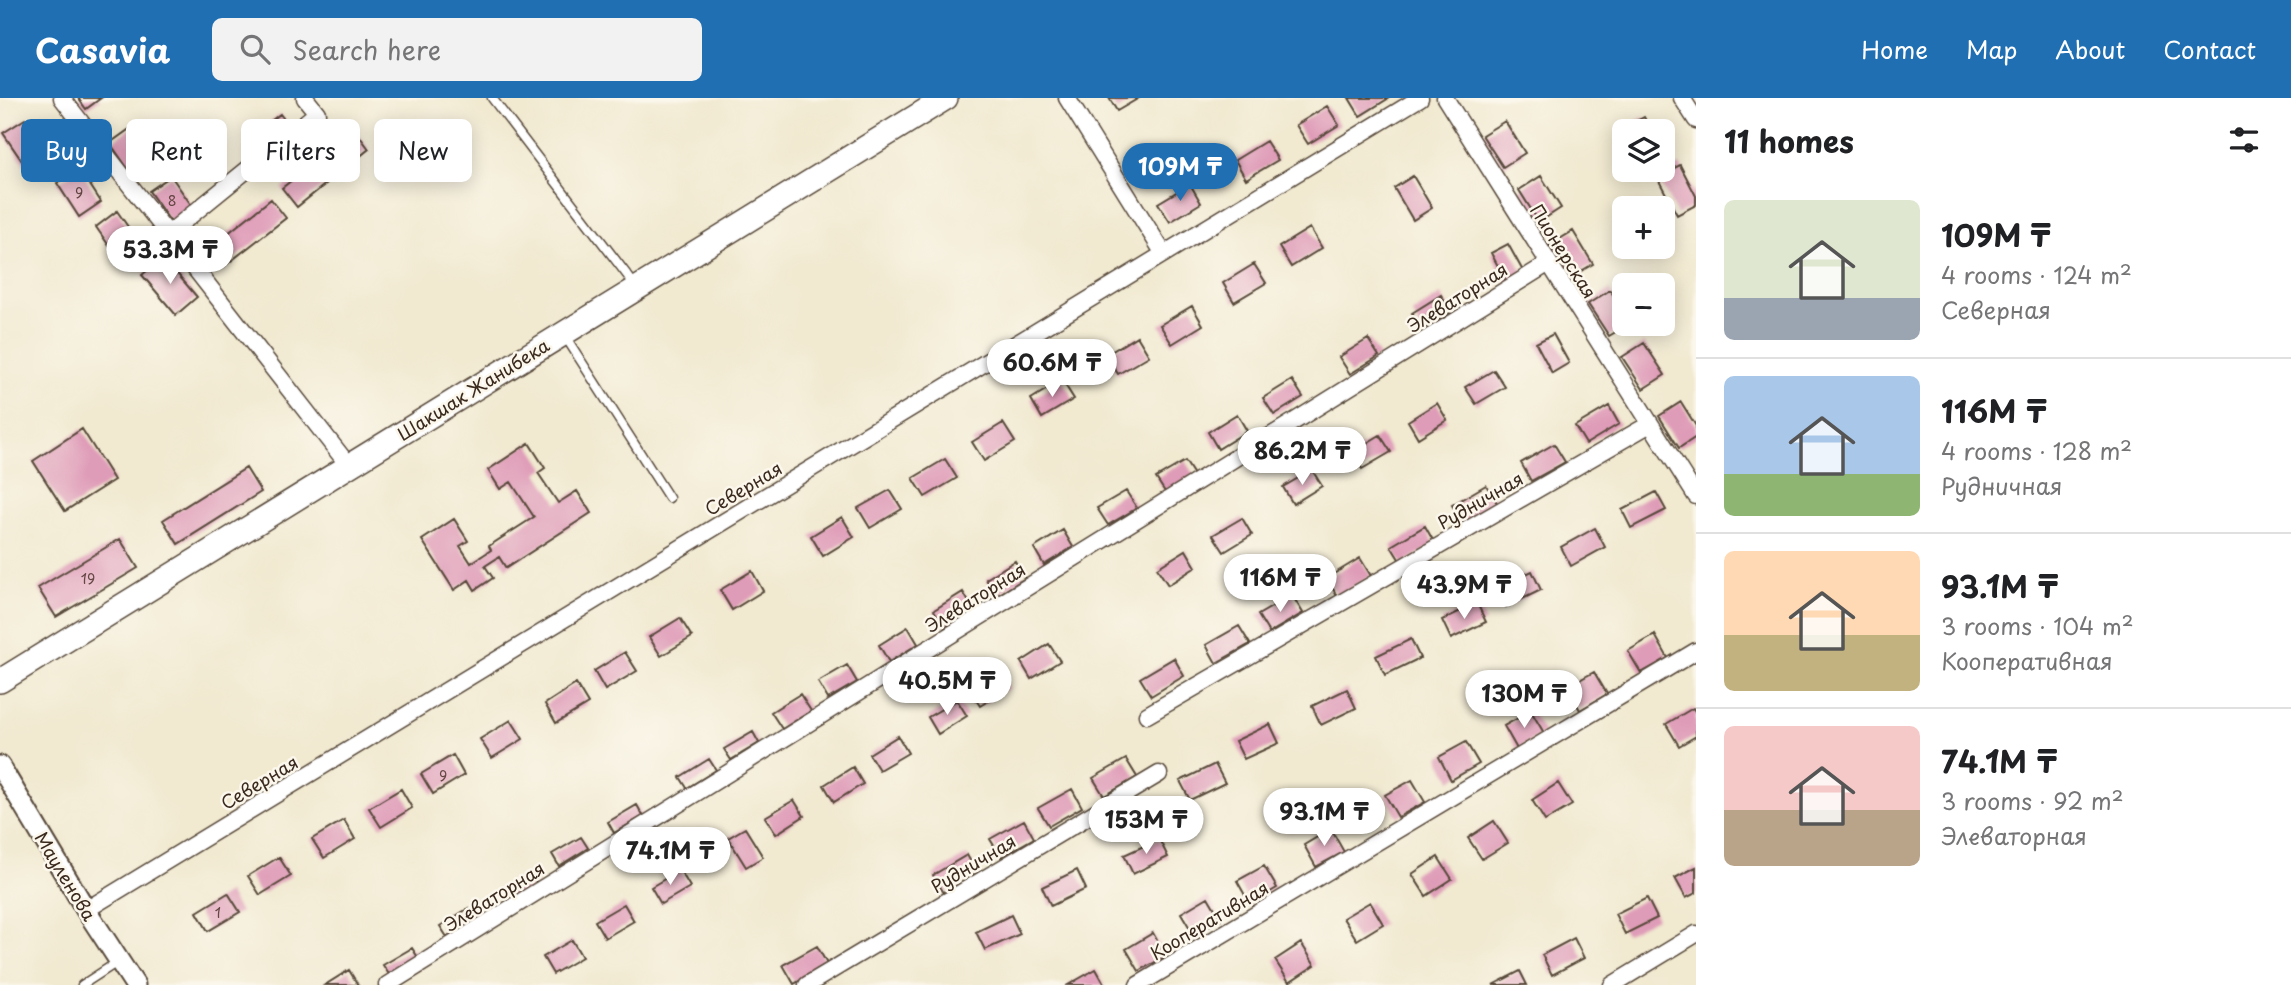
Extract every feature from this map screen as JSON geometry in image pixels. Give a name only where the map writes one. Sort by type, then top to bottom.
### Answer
[{"type":"main road","name":"Шакшак Жанибека","points":[[0,681],[946,98]]},
{"type":"street","points":[[62,98],[349,466]]},
{"type":"street","points":[[168,234],[317,113],[305,98]]},
{"type":"street","points":[[1067,98],[1164,254]]},
{"type":"street","name":"Северная","points":[[86,910],[1420,98]]},
{"type":"street","name":"Пионерская","points":[[1444,98],[1696,496]]},
{"type":"street","points":[[1682,98],[1696,120]]},
{"type":"street","name":"Элеваторная","points":[[387,985],[1549,263]]},
{"type":"street","name":"Рудничная","points":[[1147,715],[1650,424]]},
{"type":"street","name":"Кооперативная","points":[[1138,985],[1696,651]]},
{"type":"street","name":"Мауленова","points":[[0,766],[86,910],[135,985]]},
{"type":"street","name":"Рудничная","points":[[807,985],[1159,774]]},
{"type":"street","points":[[1612,985],[1696,934]]},
{"type":"lane","points":[[492,98],[637,288]]},
{"type":"lane","points":[[564,333],[669,498]]},
{"type":"lane","points":[[82,985],[119,961]]},
{"type":"building","points":[[78,98],[101,98],[86,109]]},
{"type":"building","points":[[1109,98],[1139,98],[1117,111]]},
{"type":"building","points":[[1349,98],[1389,98],[1360,116]]},
{"type":"building","points":[[1327,106],[1339,125],[1308,144],[1296,125]]},
{"type":"building","points":[[1505,121],[1525,153],[1503,167],[1482,135]]},
{"type":"building","points":[[21,122],[21,160],[3,133]]},
{"type":"building","points":[[126,132],[126,166],[112,146],[112,142]]},
{"type":"building","points":[[360,137],[369,149],[360,156]]},
{"type":"building","points":[[1266,141],[1278,160],[1246,179],[1235,160]]},
{"type":"building","points":[[1680,165],[1696,196],[1696,205],[1677,215],[1675,196],[1667,196],[1660,182],[1675,182],[1675,168]]},
{"type":"building","points":[[1413,176],[1432,208],[1413,220],[1394,188]]},
{"type":"building","points":[[1541,176],[1561,208],[1539,222],[1519,190]]},
{"type":"building","points":[[88,182],[101,202],[79,217],[57,183]]},
{"type":"building","points":[[162,182],[175,182],[194,209],[172,224],[149,191]]},
{"type":"building","points":[[290,182],[328,182],[297,207],[282,188]]},
{"type":"building","points":[[1190,184],[1201,203],[1170,222],[1158,203]]},
{"type":"building","points":[[271,199],[286,218],[222,268],[207,250]]},
{"type":"building","points":[[117,211],[140,244],[119,260],[96,227]]},
{"type":"building","points":[[1310,228],[1322,248],[1291,267],[1279,247]]},
{"type":"building","points":[[1573,231],[1593,264],[1571,277],[1550,245]]},
{"type":"building","points":[[1508,244],[1524,273],[1507,283],[1491,253]]},
{"type":"building","points":[[163,257],[197,297],[176,315],[142,275]]},
{"type":"building","points":[[1254,264],[1266,283],[1234,302],[1223,283]]},
{"type":"building","points":[[1610,290],[1612,334],[1609,336],[1588,304]]},
{"type":"building","points":[[1441,295],[1451,312],[1422,330],[1412,313]]},
{"type":"building","points":[[1192,306],[1203,325],[1172,344],[1160,325]]},
{"type":"building","points":[[1553,334],[1569,363],[1552,373],[1536,343]]},
{"type":"building","points":[[1137,336],[1149,356],[1118,374],[1106,355]]},
{"type":"building","points":[[1368,339],[1379,356],[1350,374],[1339,357]]},
{"type":"building","points":[[1644,343],[1665,375],[1643,389],[1622,357]]},
{"type":"building","points":[[1494,370],[1505,387],[1476,404],[1465,387]]},
{"type":"building","points":[[1062,380],[1074,399],[1042,418],[1031,399]]},
{"type":"building","points":[[1292,380],[1303,397],[1274,415],[1263,398]]},
{"type":"building","points":[[1681,402],[1696,426],[1696,437],[1679,448],[1659,416]]},
{"type":"building","points":[[1437,403],[1447,420],[1418,438],[1408,421]]},
{"type":"building","points":[[1609,406],[1619,424],[1586,444],[1575,426]]},
{"type":"building","points":[[1237,414],[1247,431],[1218,449],[1208,432]]},
{"type":"building","points":[[1003,423],[1015,442],[984,461],[972,442]]},
{"type":"building","points":[[82,429],[114,480],[65,511],[33,461]]},
{"type":"building","points":[[1380,435],[1391,452],[1362,469],[1352,452]]},
{"type":"building","points":[[529,443],[545,468],[538,473],[558,503],[577,491],[591,513],[506,568],[499,557],[485,566],[493,578],[475,590],[469,580],[454,590],[422,540],[454,519],[468,541],[460,546],[471,563],[491,550],[489,546],[534,517],[511,482],[500,489],[488,470]]},
{"type":"building","points":[[1554,444],[1565,462],[1531,481],[1521,463]]},
{"type":"building","points":[[945,459],[957,478],[925,497],[913,478]]},
{"type":"building","points":[[1185,461],[1196,478],[1167,495],[1156,478]]},
{"type":"building","points":[[246,468],[261,492],[178,544],[163,520]]},
{"type":"building","points":[[1312,470],[1322,486],[1293,504],[1283,487]]},
{"type":"building","points":[[1486,485],[1497,503],[1463,523],[1452,505]]},
{"type":"building","points":[[890,490],[902,509],[870,528],[858,508]]},
{"type":"building","points":[[1126,491],[1137,508],[1108,525],[1097,508]]},
{"type":"building","points":[[1656,492],[1666,510],[1631,528],[1622,510]]},
{"type":"building","points":[[842,517],[854,537],[823,556],[811,536]]},
{"type":"building","points":[[1242,518],[1252,535],[1224,552],[1213,535]]},
{"type":"building","points":[[1425,526],[1435,544],[1402,564],[1391,546]]},
{"type":"building","points":[[1595,528],[1605,547],[1571,566],[1561,547]]},
{"type":"building","points":[[1063,530],[1073,547],[1044,565],[1034,548]]},
{"type":"building","points":[[120,539],[138,568],[56,617],[38,588]]},
{"type":"building","points":[[1186,550],[1196,567],[1168,585],[1157,568]]},
{"type":"building","points":[[1360,558],[1371,576],[1337,596],[1327,578]]},
{"type":"building","points":[[1015,561],[1025,578],[996,596],[986,579]]},
{"type":"building","points":[[752,571],[763,591],[732,610],[720,590]]},
{"type":"building","points":[[1532,571],[1541,590],[1506,607],[1497,588]]},
{"type":"building","points":[[963,592],[973,609],[944,627],[934,610]]},
{"type":"building","points":[[1292,595],[1303,613],[1269,633],[1258,615]]},
{"type":"building","points":[[1477,603],[1486,622],[1451,639],[1442,620]]},
{"type":"building","points":[[680,618],[692,637],[661,656],[649,637]]},
{"type":"building","points":[[1239,626],[1250,644],[1216,663],[1206,645]]},
{"type":"building","points":[[908,627],[918,644],[889,662],[879,645]]},
{"type":"building","points":[[1655,635],[1668,658],[1641,673],[1628,651]]},
{"type":"building","points":[[1411,639],[1420,658],[1385,675],[1376,656]]},
{"type":"building","points":[[1049,644],[1060,661],[1031,679],[1021,662]]},
{"type":"building","points":[[625,652],[637,671],[605,690],[594,671]]},
{"type":"building","points":[[1174,658],[1184,676],[1151,696],[1140,678]]},
{"type":"building","points":[[847,665],[857,682],[828,699],[818,682]]},
{"type":"building","points":[[998,671],[1009,688],[980,706],[969,689]]},
{"type":"building","points":[[1594,672],[1607,694],[1580,710],[1567,687]]},
{"type":"building","points":[[576,684],[588,704],[556,723],[545,704]]},
{"type":"building","points":[[1347,689],[1356,708],[1321,725],[1312,706]]},
{"type":"building","points":[[800,694],[811,711],[782,729],[771,712]]},
{"type":"building","points":[[957,700],[967,716],[938,734],[928,717]]},
{"type":"building","points":[[1693,708],[1696,713],[1696,736],[1679,746],[1666,724]]},
{"type":"building","points":[[1531,711],[1544,733],[1517,749],[1504,726]]},
{"type":"building","points":[[511,720],[523,739],[492,758],[480,739]]},
{"type":"building","points":[[1270,724],[1279,743],[1244,759],[1235,741]]},
{"type":"building","points":[[753,732],[759,743],[731,760],[724,749]]},
{"type":"building","points":[[898,736],[908,753],[879,770],[869,754]]},
{"type":"building","points":[[1466,742],[1479,764],[1451,780],[1439,757]]},
{"type":"building","points":[[453,755],[464,775],[433,794],[421,774]]},
{"type":"building","points":[[709,759],[716,770],[687,788],[680,777]]},
{"type":"building","points":[[1126,759],[1137,777],[1104,796],[1093,778]]},
{"type":"building","points":[[1215,764],[1225,783],[1190,800],[1180,781]]},
{"type":"building","points":[[853,767],[863,784],[834,802],[824,785]]},
{"type":"building","points":[[1412,780],[1425,802],[1398,817],[1385,795]]},
{"type":"building","points":[[1558,783],[1572,805],[1545,821],[1532,800]]},
{"type":"building","points":[[401,789],[412,808],[381,827],[369,808]]},
{"type":"building","points":[[1072,789],[1082,807],[1049,826],[1038,808]]},
{"type":"building","points":[[794,800],[804,816],[776,834],[765,817]]},
{"type":"building","points":[[637,805],[643,816],[614,833],[608,822]]},
{"type":"building","points":[[344,820],[355,839],[324,858],[312,839]]},
{"type":"building","points":[[1024,820],[1034,838],[1001,857],[990,839]]},
{"type":"building","points":[[1494,821],[1508,843],[1482,859],[1468,838]]},
{"type":"building","points":[[745,828],[763,857],[746,867],[728,838]]},
{"type":"building","points":[[1331,829],[1344,852],[1316,867],[1304,845]]},
{"type":"building","points":[[581,837],[588,848],[559,866],[552,854]]},
{"type":"building","points":[[1159,839],[1168,857],[1133,874],[1124,855]]},
{"type":"building","points":[[967,855],[977,873],[944,893],[933,875]]},
{"type":"building","points":[[279,857],[291,876],[260,895],[248,876]]},
{"type":"building","points":[[1438,857],[1452,879],[1426,896],[1412,874]]},
{"type":"building","points":[[1264,866],[1277,888],[1250,904],[1237,881]]},
{"type":"building","points":[[1696,867],[1696,893],[1686,898],[1675,878]]},
{"type":"building","points":[[680,870],[690,887],[661,904],[651,887]]},
{"type":"building","points":[[1077,870],[1086,889],[1051,906],[1042,887]]},
{"type":"building","points":[[531,873],[537,884],[509,902],[502,891]]},
{"type":"building","points":[[228,893],[240,912],[208,931],[197,912]]},
{"type":"building","points":[[1208,897],[1221,919],[1194,935],[1181,913]]},
{"type":"building","points":[[1647,898],[1657,918],[1625,934],[1615,914]]},
{"type":"building","points":[[1370,902],[1383,924],[1357,940],[1343,918]]},
{"type":"building","points":[[624,904],[634,921],[605,938],[595,921]]},
{"type":"building","points":[[469,908],[476,920],[447,937],[440,926]]},
{"type":"building","points":[[1011,915],[1020,934],[985,950],[976,932]]},
{"type":"building","points":[[1153,933],[1166,956],[1139,971],[1126,949]]},
{"type":"building","points":[[1574,938],[1584,958],[1552,975],[1542,955]]},
{"type":"building","points":[[572,940],[582,957],[553,974],[543,957]]},
{"type":"building","points":[[1301,943],[1315,965],[1289,982],[1275,960]]},
{"type":"building","points":[[817,946],[827,964],[794,984],[783,965]]},
{"type":"building","points":[[412,948],[419,959],[390,976],[383,965]]},
{"type":"building","points":[[1096,969],[1105,985],[1068,985]]},
{"type":"building","points":[[349,970],[358,985],[325,985]]},
{"type":"building","points":[[1520,971],[1527,985],[1493,985]]}]
